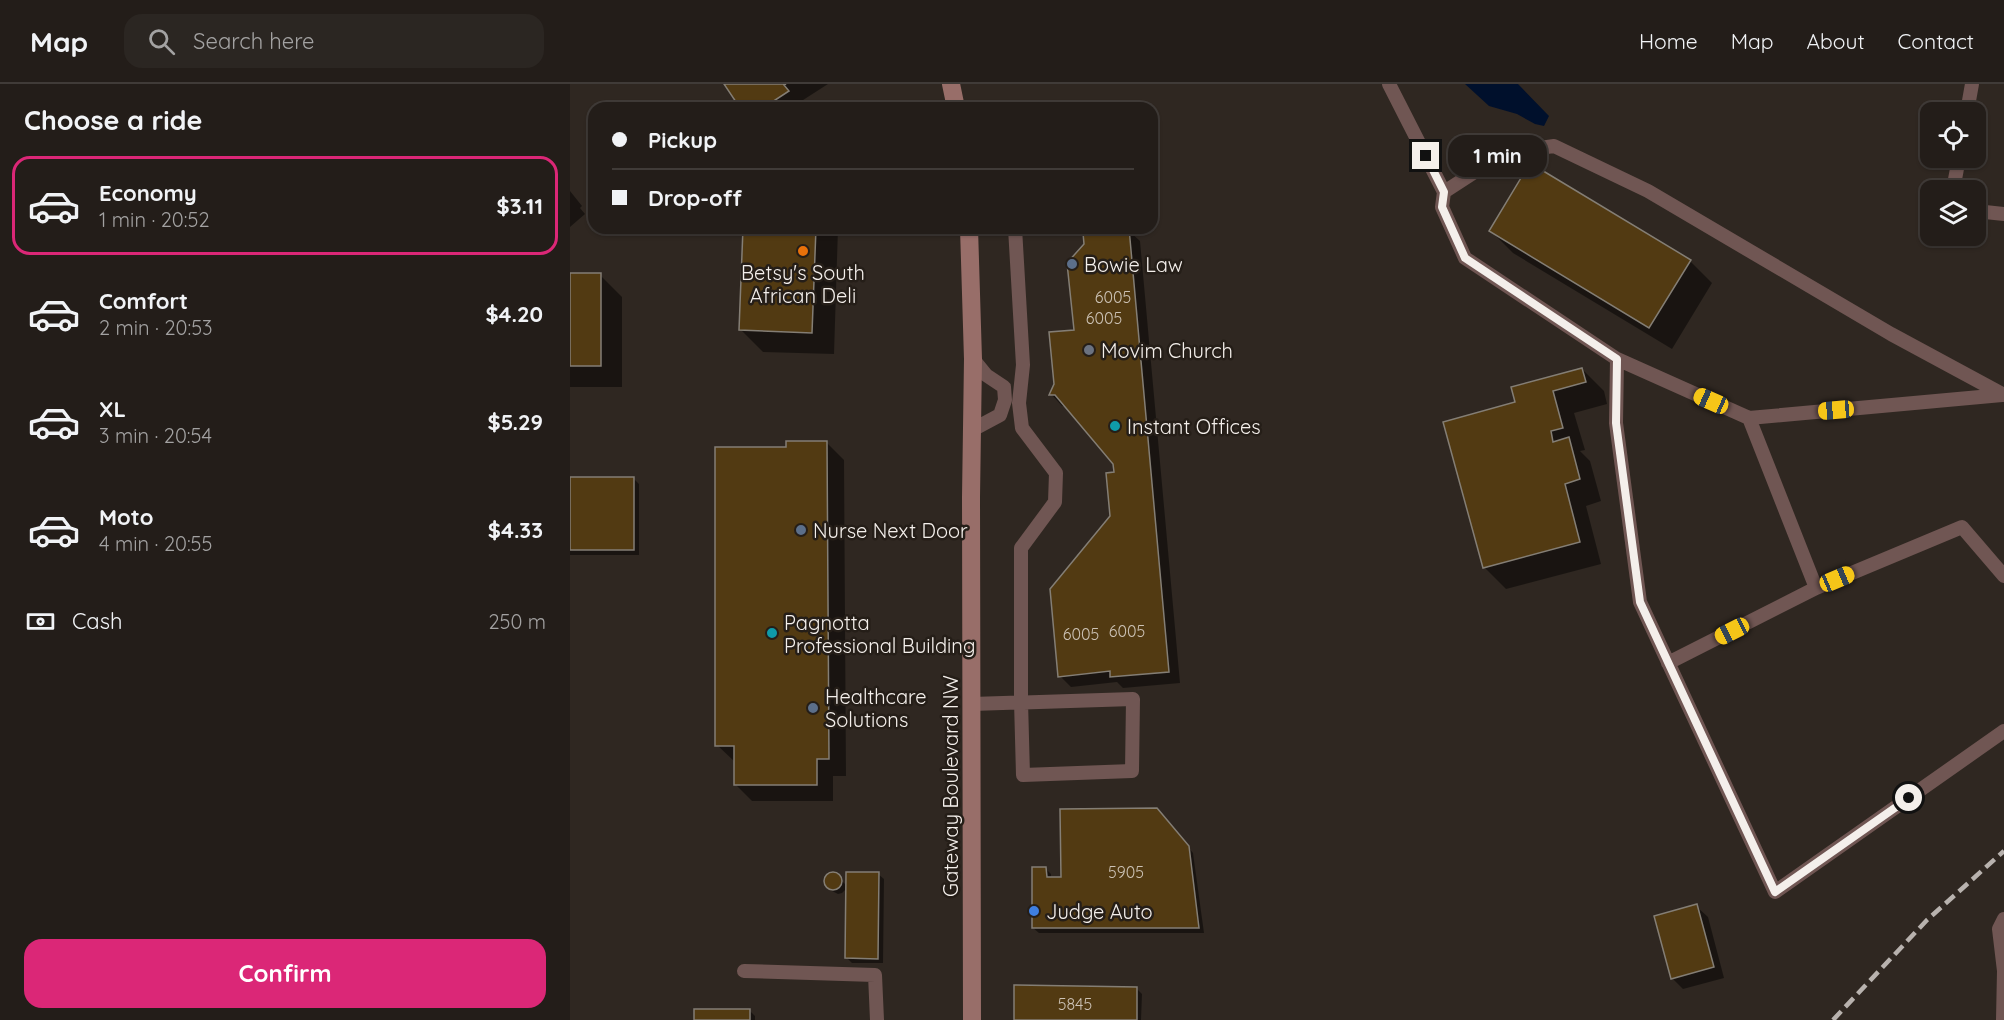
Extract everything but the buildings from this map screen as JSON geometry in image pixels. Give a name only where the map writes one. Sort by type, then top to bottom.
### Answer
[{"type":"main road","points":[[951,84],[955,102]]},
{"type":"main road","name":"Gateway Boulevard NW","points":[[969,234],[973,359],[972,1020]]},
{"type":"lane","points":[[1389,84],[1444,192],[1442,207],[1465,258],[1617,359],[1749,418],[2003,395]]},
{"type":"lane","points":[[1969,102],[1972,84]]},
{"type":"lane","points":[[1444,192],[1504,153],[1554,146],[1648,191],[1891,334],[2003,395]]},
{"type":"lane","points":[[1986,213],[2004,214]]},
{"type":"lane","points":[[972,704],[1021,701],[1133,699],[1132,771],[1023,775],[1021,701],[1021,548],[1055,502],[1056,473],[1022,428],[1019,403],[1023,365],[1015,234]]},
{"type":"lane","points":[[972,430],[1000,415],[1005,400],[1004,387],[986,375],[973,359]]},
{"type":"lane","points":[[1617,359],[1616,423],[1640,602],[1775,892],[2004,731]]},
{"type":"lane","points":[[1005,400],[1019,403]]},
{"type":"lane","points":[[1749,418],[1816,588]]},
{"type":"lane","points":[[1668,663],[1816,588],[1962,526],[2004,576]]},
{"type":"lane","points":[[2003,1020],[2004,971],[1999,929],[2004,919]]},
{"type":"lane","points":[[744,971],[875,975],[877,1020]]},
{"type":"water","points":[[1465,84],[1518,84],[1549,116],[1544,126],[1535,124],[1517,114],[1489,106]]},
{"type":"railway","points":[[1833,1020],[1927,920],[2004,851]]},
{"type":"place","name":"Betsy's South African Deli","points":[[803,251]]},
{"type":"place","name":"Bowie Law","points":[[1072,264]]},
{"type":"place","name":"Movim Church","points":[[1089,350]]},
{"type":"place","name":"Instant Offices","points":[[1115,426]]},
{"type":"place","name":"Nurse Next Door","points":[[801,530]]},
{"type":"place","name":"Pagnotta Professional Building","points":[[772,633]]},
{"type":"place","name":"Healthcare Solutions","points":[[813,708]]},
{"type":"place","name":"Judge Auto","points":[[1034,911]]},
{"type":"route","points":[[1426,156],[1444,192],[1442,207],[1465,258],[1617,359],[1616,423],[1640,602],[1775,892],[1909,798]]}]
